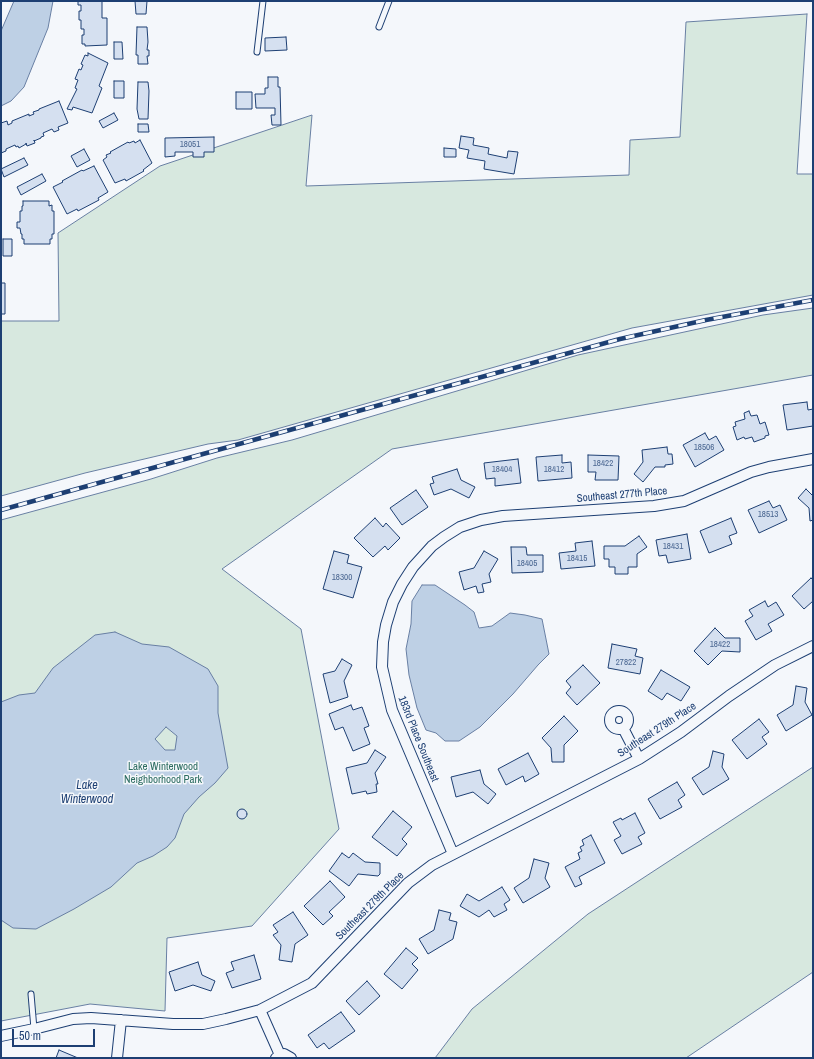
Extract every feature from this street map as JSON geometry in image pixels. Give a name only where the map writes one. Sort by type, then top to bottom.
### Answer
[{"type":"street","name":"Southeast 277th Place","points":[[432,546],[460,527],[481,520],[503,516],[654,506],[684,501],[751,472],[813,459]]},
{"type":"street","name":"183rd Place Southeast","points":[[432,546],[413,567],[392,602],[384,636],[382,667],[392,710],[453,854]]},
{"type":"street","name":"Southeast 279th Place","points":[[1,1036],[34,1030],[73,1019],[91,1018],[173,1024],[203,1024],[260,1010],[312,983],[408,883],[432,865],[639,759],[681,732],[728,696],[775,665],[813,646]]},
{"type":"street","points":[[623,728],[639,759]]},
{"type":"street","points":[[260,1010],[278,1057],[287,1055],[291,1058]]},
{"type":"street","points":[[117,1058],[121,1020]]},
{"type":"lane","points":[[258,52],[263,1]]},
{"type":"lane","points":[[379,27],[389,1]]},
{"type":"lane","points":[[31,994],[34,1030]]},
{"type":"green space","points":[[807,14],[797,174],[813,174],[813,295],[632,328],[238,440],[208,444],[85,473],[1,496],[1,321],[59,321],[58,233],[160,166],[312,115],[306,186],[629,175],[630,140],[680,137],[686,22]]},
{"type":"green space","name":"Lake Winterwood Neighborhood Park","points":[[813,308],[813,375],[392,449],[222,569],[301,629],[339,829],[252,926],[167,938],[165,1011],[90,1004],[1,1021],[1,520],[151,479],[217,458],[292,440],[578,355],[763,315]]},
{"type":"green space","points":[[813,767],[813,972],[686,1058],[435,1058],[472,1009],[588,914]]},
{"type":"water","points":[[14,1],[53,1],[48,28],[24,87],[11,101],[1,106],[1,31]]},
{"type":"water","points":[[422,585],[435,585],[465,605],[474,612],[479,628],[492,626],[510,613],[542,619],[549,654],[513,694],[480,727],[459,741],[445,741],[436,733],[426,730],[417,708],[409,675],[406,649],[411,624],[412,601]]},
{"type":"water","name":"Lake Winterwood","points":[[115,632],[142,644],[169,647],[208,669],[218,686],[218,713],[228,768],[184,814],[175,838],[167,847],[153,856],[137,863],[111,887],[36,929],[13,928],[1,920],[1,702],[19,695],[35,693],[53,668],[95,635]],"holes":[[[166,727],[177,736],[175,750],[165,750],[155,739]]]},
{"type":"building","points":[[78,1],[102,1],[102,18],[107,18],[107,45],[85,46],[85,44],[82,44],[84,29],[81,29],[81,20],[79,20],[81,5],[78,5]]},
{"type":"building","points":[[135,1],[147,1],[146,14],[136,14]]},
{"type":"building","points":[[137,27],[147,27],[147,50],[149,50],[149,56],[147,56],[148,64],[138,64],[138,55],[136,55]]},
{"type":"building","points":[[286,37],[287,50],[265,51],[265,38]]},
{"type":"building","points":[[114,42],[122,42],[123,59],[114,59]]},
{"type":"building","points":[[88,53],[108,63],[99,86],[102,88],[92,113],[73,107],[72,110],[67,109],[77,89],[75,88],[78,80],[75,79],[79,69],[81,70],[83,65],[81,64],[85,55],[88,56]]},
{"type":"building","points":[[268,77],[278,77],[278,87],[280,87],[281,125],[272,125],[271,115],[275,115],[275,108],[256,108],[255,94],[265,94],[265,88],[268,88]]},
{"type":"building","points":[[114,81],[124,81],[124,98],[114,98]]},
{"type":"building","points":[[138,82],[148,82],[148,119],[139,119],[137,109]]},
{"type":"building","points":[[236,92],[252,92],[252,109],[236,109]]},
{"type":"building","points":[[59,101],[68,123],[58,127],[59,130],[54,132],[52,129],[43,133],[44,136],[34,141],[35,143],[27,146],[26,143],[19,148],[15,145],[1,153],[1,123],[7,121],[8,125],[12,123],[12,121],[29,114],[29,116],[34,114],[33,112]]},
{"type":"building","points":[[114,113],[118,120],[103,128],[99,121]]},
{"type":"building","points":[[138,124],[148,124],[149,132],[138,132]]},
{"type":"building","points":[[461,136],[474,138],[473,145],[489,148],[488,154],[507,158],[508,151],[518,152],[514,174],[484,169],[485,161],[467,158],[469,150],[459,148]]},
{"type":"building","points":[[214,137],[214,152],[204,152],[204,157],[193,157],[193,152],[175,152],[175,156],[165,157],[165,138]]},
{"type":"building","points":[[140,140],[152,163],[143,170],[144,171],[126,181],[125,179],[115,183],[103,160],[107,157],[106,155],[111,153],[110,152],[128,142],[134,141],[135,143]]},
{"type":"building","points":[[444,148],[456,149],[456,157],[444,157]]},
{"type":"building","points":[[84,149],[90,160],[77,167],[71,156]]},
{"type":"building","points":[[24,158],[28,165],[4,177],[1,169]]},
{"type":"building","points":[[94,166],[108,192],[98,198],[99,200],[78,211],[77,209],[67,214],[53,187],[82,170],[83,171]]},
{"type":"building","points":[[42,174],[46,181],[21,195],[17,187]]},
{"type":"building","points":[[23,201],[49,201],[49,206],[52,205],[52,211],[54,211],[54,234],[52,234],[52,239],[50,239],[50,244],[24,244],[24,239],[22,239],[20,228],[17,228],[17,222],[20,222],[20,211],[22,211]]},
{"type":"building","points":[[3,239],[12,239],[12,256],[3,256]]},
{"type":"building","points":[[1,283],[5,283],[5,314],[1,314]]},
{"type":"building","points":[[807,402],[808,410],[813,409],[813,426],[787,430],[783,405]]},
{"type":"building","points":[[749,411],[751,416],[757,415],[760,424],[765,422],[769,435],[754,442],[752,437],[745,439],[744,437],[737,440],[733,427],[736,426],[735,422],[745,419],[744,413]]},
{"type":"building","points":[[705,433],[709,440],[716,436],[724,450],[695,467],[683,445]]},
{"type":"building","points":[[667,447],[668,454],[672,454],[673,464],[665,465],[665,467],[655,467],[643,482],[634,474],[643,462],[642,450]]},
{"type":"building","points":[[562,455],[562,463],[571,462],[572,478],[538,481],[536,457]]},
{"type":"building","points":[[588,455],[619,456],[618,480],[595,480],[596,472],[588,472]]},
{"type":"building","points":[[518,459],[521,483],[495,486],[495,478],[486,479],[484,463]]},
{"type":"building","points":[[457,469],[461,480],[475,487],[469,498],[451,489],[434,495],[430,484],[434,483],[432,477]]},
{"type":"building","points":[[806,489],[813,496],[813,520],[810,521],[809,508],[798,498]]},
{"type":"building","points":[[416,490],[428,507],[402,525],[390,508]]},
{"type":"building","points":[[769,501],[773,508],[780,505],[787,520],[759,533],[748,510]]},
{"type":"building","points":[[375,518],[383,527],[386,523],[400,538],[388,550],[385,546],[373,557],[354,538]]},
{"type":"building","points":[[731,518],[737,533],[729,536],[732,544],[709,553],[700,531]]},
{"type":"building","points":[[687,534],[691,559],[668,563],[666,555],[659,556],[656,540]]},
{"type":"building","points":[[639,536],[647,547],[637,554],[637,567],[628,567],[628,574],[615,574],[615,567],[609,567],[609,559],[604,559],[604,546],[625,546]]},
{"type":"building","points":[[592,541],[595,566],[561,569],[559,553],[576,551],[575,543]]},
{"type":"building","points":[[511,547],[526,547],[527,555],[543,555],[543,572],[512,573]]},
{"type":"building","points":[[334,551],[349,555],[347,563],[362,567],[353,598],[323,589]]},
{"type":"building","points":[[484,551],[498,559],[489,574],[491,582],[482,584],[484,592],[478,593],[476,586],[464,590],[459,572],[474,568]]},
{"type":"building","points":[[811,578],[813,580],[813,601],[804,609],[792,596]]},
{"type":"building","points":[[765,601],[768,607],[776,602],[784,615],[768,624],[772,631],[756,640],[745,621],[753,616],[749,610]]},
{"type":"building","points":[[715,628],[725,638],[740,638],[740,652],[722,651],[708,665],[694,651]]},
{"type":"building","points":[[612,644],[637,649],[635,656],[643,658],[640,674],[608,668]]},
{"type":"building","points":[[342,659],[352,665],[344,681],[348,697],[330,703],[323,674],[335,671]]},
{"type":"building","points":[[583,665],[600,683],[577,705],[566,693],[571,687],[566,681]]},
{"type":"building","points":[[661,670],[690,687],[681,701],[667,693],[662,700],[648,691]]},
{"type":"building","points":[[796,686],[807,688],[805,702],[812,715],[786,731],[777,715],[793,705]]},
{"type":"building","points":[[351,705],[353,710],[362,707],[369,726],[364,728],[370,744],[353,751],[343,727],[335,730],[329,714]]},
{"type":"building","points":[[564,716],[578,731],[564,745],[564,762],[552,762],[551,748],[542,738]]},
{"type":"building","points":[[759,719],[769,732],[762,737],[767,744],[747,759],[732,740]]},
{"type":"building","points":[[375,750],[386,757],[375,773],[378,784],[376,784],[377,792],[367,794],[366,791],[352,794],[346,768],[367,763]]},
{"type":"building","points":[[713,751],[724,754],[722,767],[729,779],[703,795],[692,778],[709,767]]},
{"type":"building","points":[[528,753],[539,774],[525,782],[523,776],[506,785],[498,769]]},
{"type":"building","points":[[480,770],[484,784],[496,794],[488,804],[473,792],[456,797],[451,777]]},
{"type":"building","points":[[677,782],[685,795],[678,800],[682,807],[660,819],[648,799]]},
{"type":"building","points":[[242,809],[247,814],[242,819],[237,814]]},
{"type":"building","points":[[393,811],[412,827],[402,839],[407,844],[397,856],[372,837]]},
{"type":"building","points":[[635,813],[645,833],[638,837],[642,844],[622,854],[614,840],[621,836],[613,822],[621,818],[622,820]]},
{"type":"building","points":[[591,835],[605,863],[579,877],[582,884],[575,887],[565,867],[580,859],[578,853],[582,851],[580,847],[584,845],[582,840]]},
{"type":"building","points":[[342,853],[349,858],[353,853],[365,862],[380,863],[380,874],[378,876],[358,874],[349,886],[329,871]]},
{"type":"building","points":[[534,859],[549,863],[545,878],[550,887],[523,903],[514,888],[529,878]]},
{"type":"building","points":[[330,881],[345,897],[329,912],[333,916],[323,925],[304,906]]},
{"type":"building","points":[[502,887],[510,900],[504,904],[507,910],[494,917],[489,910],[479,917],[460,906],[467,894],[479,901]]},
{"type":"building","points":[[439,910],[451,913],[449,920],[457,922],[453,939],[428,954],[419,939],[434,930]]},
{"type":"building","points":[[293,912],[308,935],[295,944],[292,962],[279,960],[281,945],[273,935],[278,932],[273,925]]},
{"type":"building","points":[[406,948],[418,958],[412,964],[418,970],[402,989],[384,974]]},
{"type":"building","points":[[254,955],[261,979],[232,988],[226,973],[234,970],[231,962]]},
{"type":"building","points":[[198,962],[202,975],[215,981],[211,991],[193,985],[175,991],[169,972]]},
{"type":"building","points":[[367,981],[380,996],[359,1015],[346,1001]]},
{"type":"building","points":[[341,1012],[355,1031],[329,1049],[324,1043],[317,1048],[308,1035]]},
{"type":"building","points":[[59,1050],[78,1058],[56,1058]]},
{"type":"railway","points":[[1,510],[620,339],[706,320],[813,300]]}]
